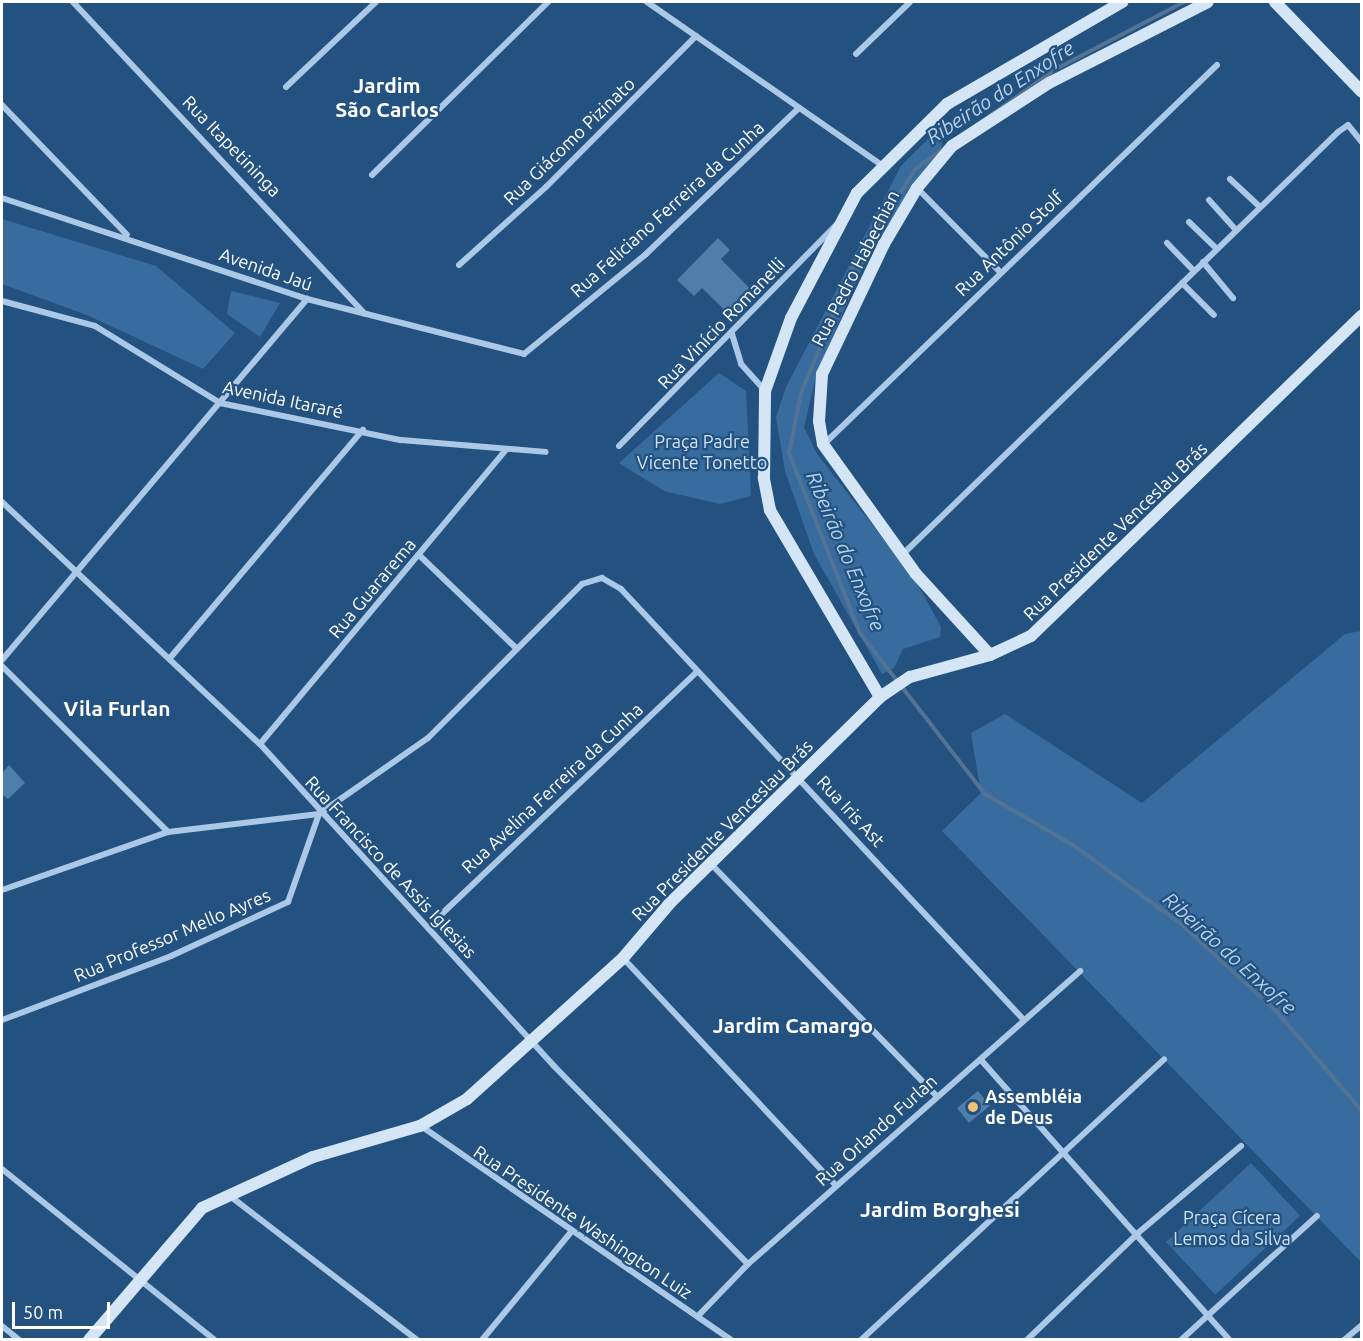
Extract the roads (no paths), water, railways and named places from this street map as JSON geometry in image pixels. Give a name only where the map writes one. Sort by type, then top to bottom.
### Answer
[{"type":"street","name":"Rua Itapetininga","points":[[73,2],[365,314]]},
{"type":"street","points":[[286,87],[376,2]]},
{"type":"street","points":[[372,175],[548,2]]},
{"type":"street","points":[[647,2],[884,166]]},
{"type":"street","points":[[856,54],[910,2]]},
{"type":"street","name":"Rua Pedro Habechian","points":[[880,697],[770,510],[763,468],[765,391],[791,318],[842,218],[884,166],[947,104],[1122,2]]},
{"type":"street","name":"Rua Pedro Habechian","points":[[990,655],[902,555],[823,444],[819,421],[822,374],[917,188],[952,146],[986,120],[1208,2]]},
{"type":"street","points":[[1275,2],[1362,92]]},
{"type":"street","name":"Rua Giácomo Pizinato","points":[[459,265],[546,187],[696,36]]},
{"type":"street","name":"Rua Antônio Stolf","points":[[823,444],[1217,65]]},
{"type":"street","points":[[2,105],[130,238]]},
{"type":"street","name":"Rua Feliciano Ferreira da Cunha","points":[[524,354],[646,254],[800,108]]},
{"type":"street","points":[[902,555],[1338,132],[1348,125],[1362,142]]},
{"type":"street","points":[[1230,179],[1260,207]]},
{"type":"street","points":[[917,188],[1000,272]]},
{"type":"street","name":"Avenida Jaú","points":[[2,198],[130,238],[307,299],[524,354]]},
{"type":"street","points":[[1209,200],[1236,230]]},
{"type":"street","name":"Rua Vinício Romanelli","points":[[619,446],[732,334],[842,218]]},
{"type":"street","points":[[1189,222],[1217,249]]},
{"type":"street","points":[[1167,243],[1194,271]]},
{"type":"street","points":[[1203,262],[1233,298]]},
{"type":"street","points":[[1182,283],[1214,315]]},
{"type":"street","points":[[2,660],[80,571],[307,299]]},
{"type":"street","name":"Avenida Itararé","points":[[2,301],[94,326],[220,403],[363,430],[506,450],[546,452]]},
{"type":"street","name":"Rua Presidente Venceslau Brás","points":[[89,1340],[138,1278],[202,1208],[227,1193],[313,1157],[420,1126],[467,1099],[533,1043],[623,958],[711,864],[880,697],[910,677],[1014,647],[1058,615],[1362,315]]},
{"type":"street","points":[[732,334],[741,364],[765,391]]},
{"type":"street","points":[[170,658],[363,430]]},
{"type":"street","name":"Rua Guararema","points":[[260,744],[506,450]]},
{"type":"street","name":"Rua Francisco de Assis Iglesias","points":[[2,502],[80,571],[260,744],[319,814],[428,927],[533,1043],[748,1264]]},
{"type":"street","points":[[2,890],[168,832],[319,814],[428,738],[516,648],[419,555]]},
{"type":"street","name":"Rua Iris Ast","points":[[516,648],[582,584],[602,578],[621,588],[1023,1019]]},
{"type":"street","points":[[2,666],[168,832]]},
{"type":"street","name":"Rua Avelina Ferreira da Cunha","points":[[428,927],[697,672]]},
{"type":"street","name":"Rua Professor Mello Ayres","points":[[2,1020],[171,956],[279,908],[294,895],[319,814]]},
{"type":"street","points":[[711,864],[936,1095]]},
{"type":"street","points":[[623,958],[836,1186]]},
{"type":"street","name":"Rua Orlando Furlan","points":[[698,1316],[748,1264],[936,1095],[981,1060],[1023,1019],[1080,971]]},
{"type":"street","points":[[861,1340],[1164,1059]]},
{"type":"street","points":[[981,1060],[1138,1233],[1230,1340]]},
{"type":"street","name":"Rua Presidente Washington Luiz","points":[[420,1126],[570,1232],[731,1340]]},
{"type":"street","points":[[1028,1340],[1138,1233],[1241,1146]]},
{"type":"street","points":[[2,1169],[215,1340]]},
{"type":"street","points":[[227,1193],[417,1340]]},
{"type":"street","points":[[1180,1340],[1317,1216]]},
{"type":"street","points":[[482,1340],[570,1232]]},
{"type":"street","points":[[1344,1340],[1362,1325]]},
{"type":"street","points":[[2,1326],[19,1340]]},
{"type":"waterway","name":"Ribeirão do Enxofre","points":[[1184,2],[1056,69],[916,168],[853,267],[801,393],[789,453],[860,633],[985,794],[1076,847],[1181,924],[1277,1012],[1362,1111]]},
{"type":"place","name":"Assembléia de Deus","points":[[973,1107]]},
{"type":"district","name":"Jardim São Carlos","points":[[387,97]]},
{"type":"district","name":"Vila Furlan","points":[[117,708]]},
{"type":"district","name":"Jardim Camargo","points":[[793,1025]]},
{"type":"district","name":"Jardim Borghesi","points":[[940,1209]]},
{"type":"park label","name":"Praça Padre Vicente Tonetto","points":[[702,452]]},
{"type":"park label","name":"Praça Cícera Lemos da Silva","points":[[1232,1228]]}]
